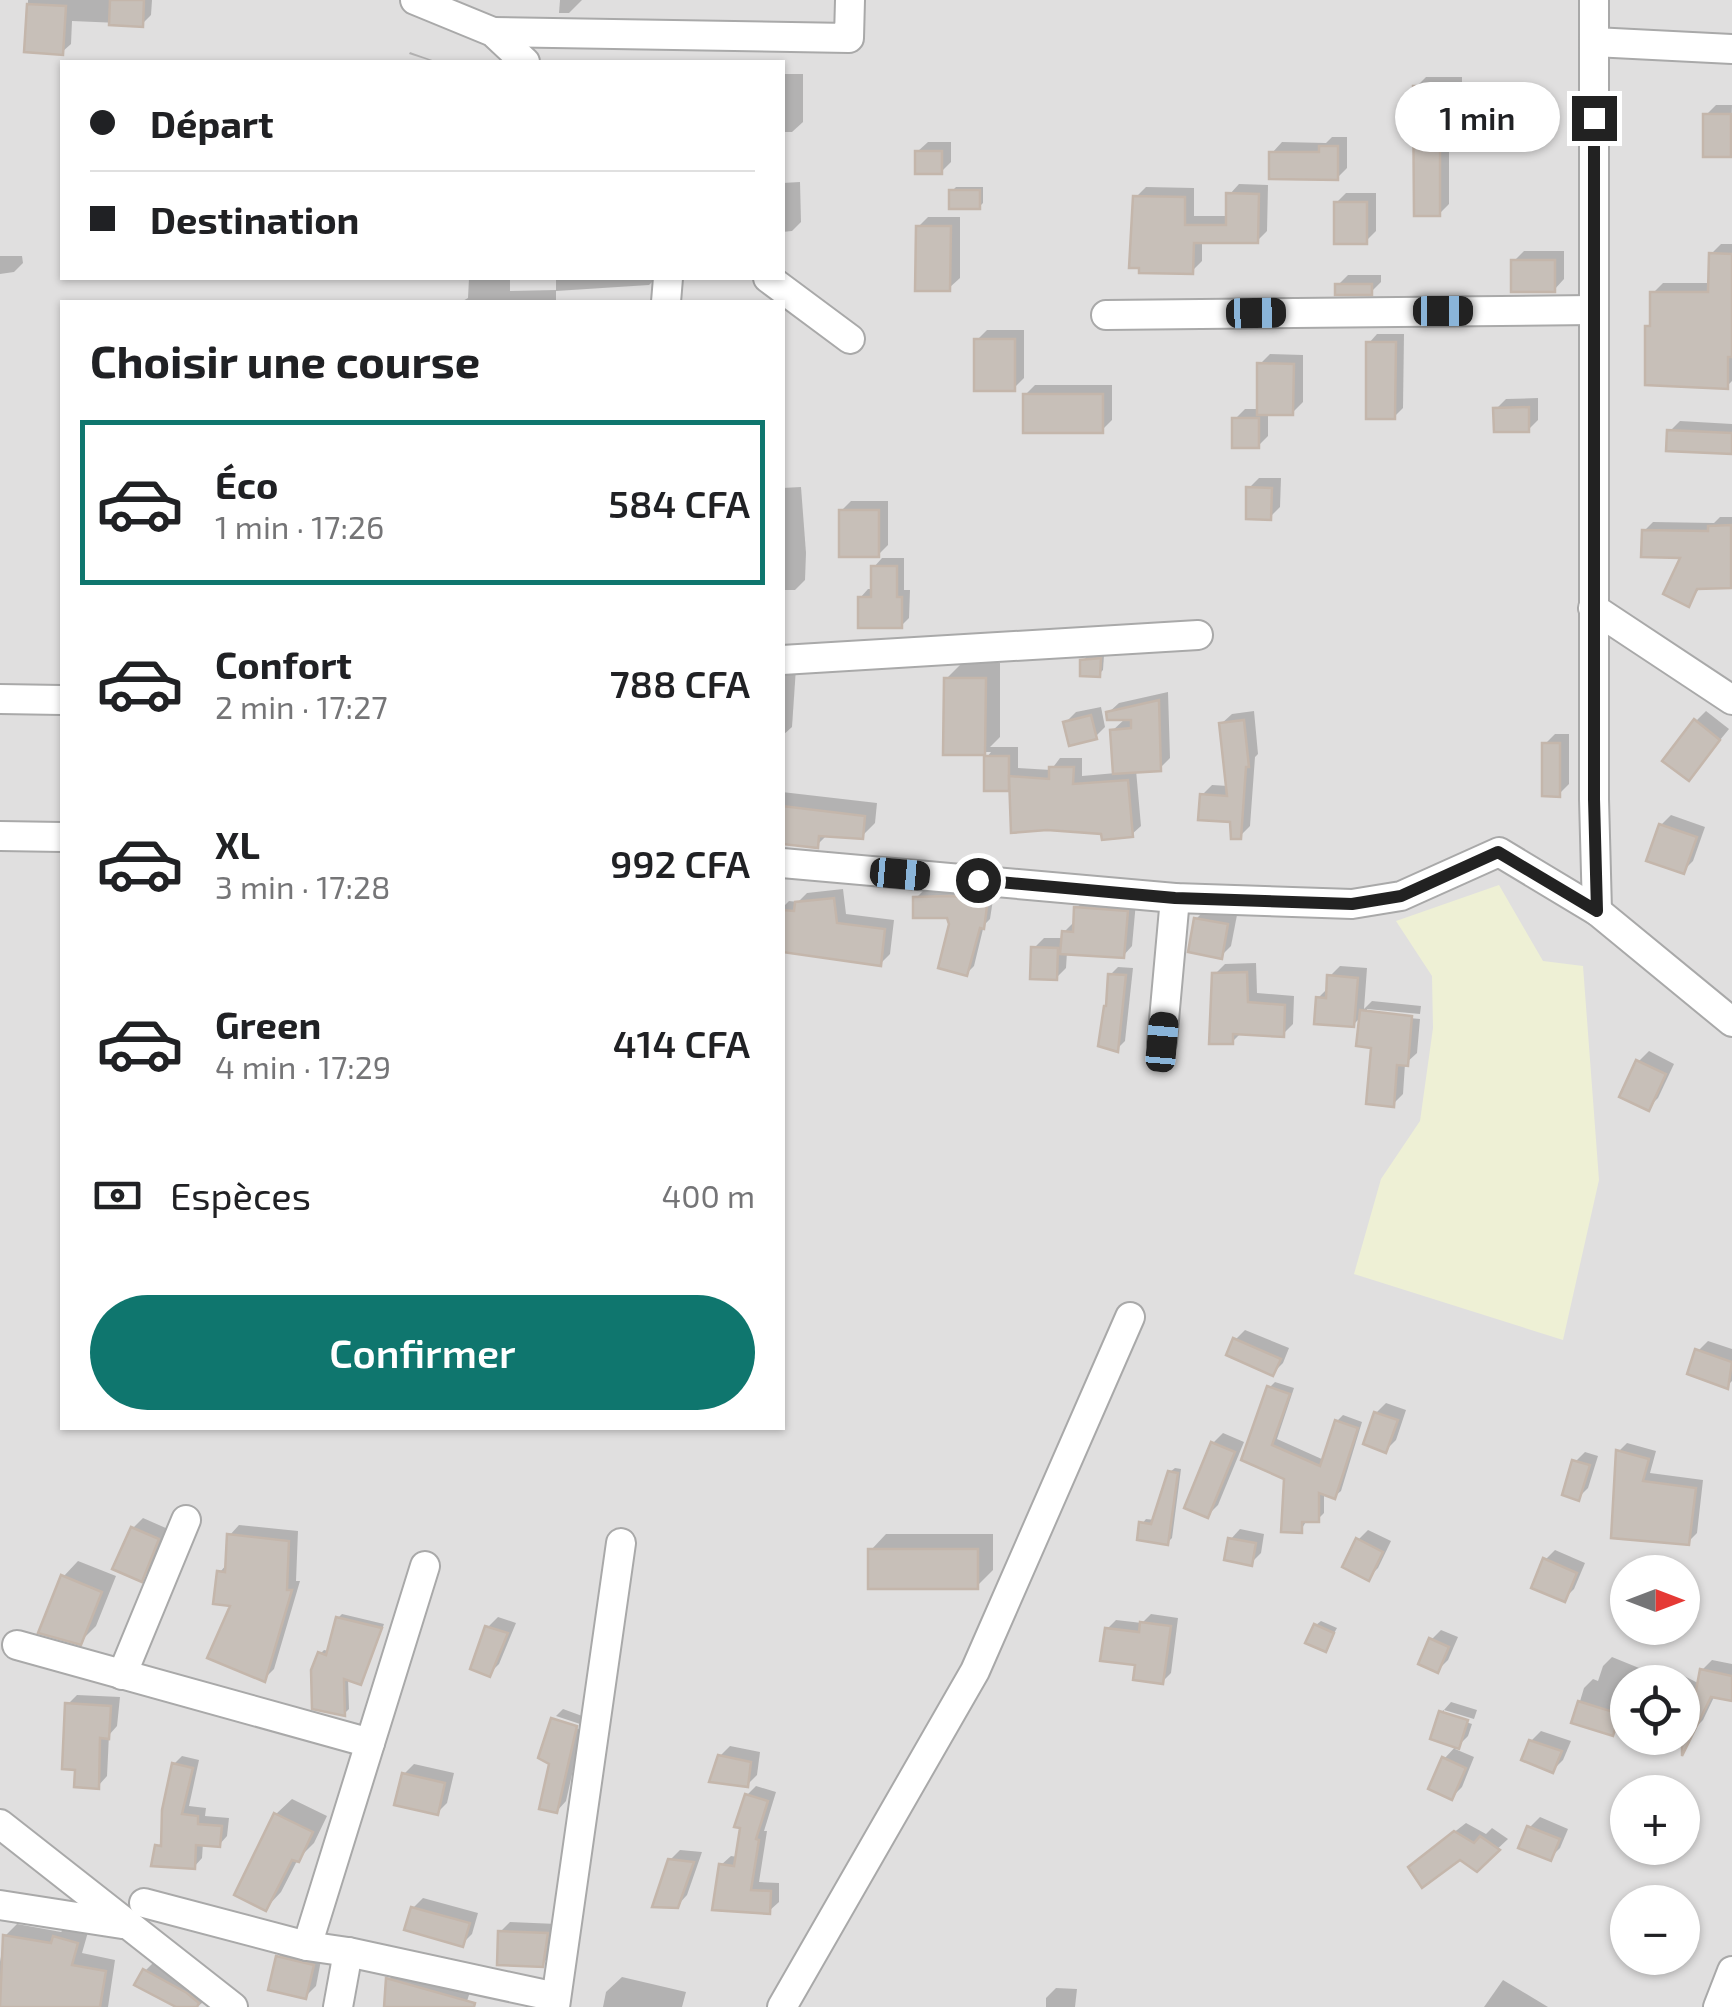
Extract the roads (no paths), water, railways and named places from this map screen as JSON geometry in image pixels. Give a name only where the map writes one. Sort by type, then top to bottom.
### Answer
[{"type":"street","points":[[416,0],[492,32],[699,50],[849,38],[850,0]]},
{"type":"street","points":[[1594,0],[1593,608],[1597,911]]},
{"type":"street","points":[[492,32],[523,60]]},
{"type":"street","points":[[1594,42],[1732,50]]},
{"type":"street","points":[[771,280],[850,338]]},
{"type":"street","points":[[1106,314],[1593,310]]},
{"type":"street","points":[[1593,608],[1732,700]]},
{"type":"street","points":[[785,660],[1198,635]]},
{"type":"street","points":[[0,700],[60,700]]},
{"type":"street","points":[[0,836],[60,837]]},
{"type":"street","points":[[785,864],[1175,898],[1378,902],[1401,896],[1498,852],[1597,911],[1732,1022]]},
{"type":"street","points":[[1162,1042],[1175,898]]},
{"type":"street","points":[[782,2007],[975,1672],[1130,1317]]},
{"type":"street","points":[[122,1674],[186,1520]]},
{"type":"street","points":[[144,1904],[307,1946],[348,1952],[556,2002],[621,1543]]},
{"type":"street","points":[[307,1946],[425,1566]]},
{"type":"street","points":[[17,1646],[370,1743]]},
{"type":"street","points":[[0,1824],[234,2007]]},
{"type":"street","points":[[0,1906],[124,1924]]},
{"type":"street","points":[[338,2007],[348,1952]]},
{"type":"street","points":[[1718,2007],[1732,1971]]}]
